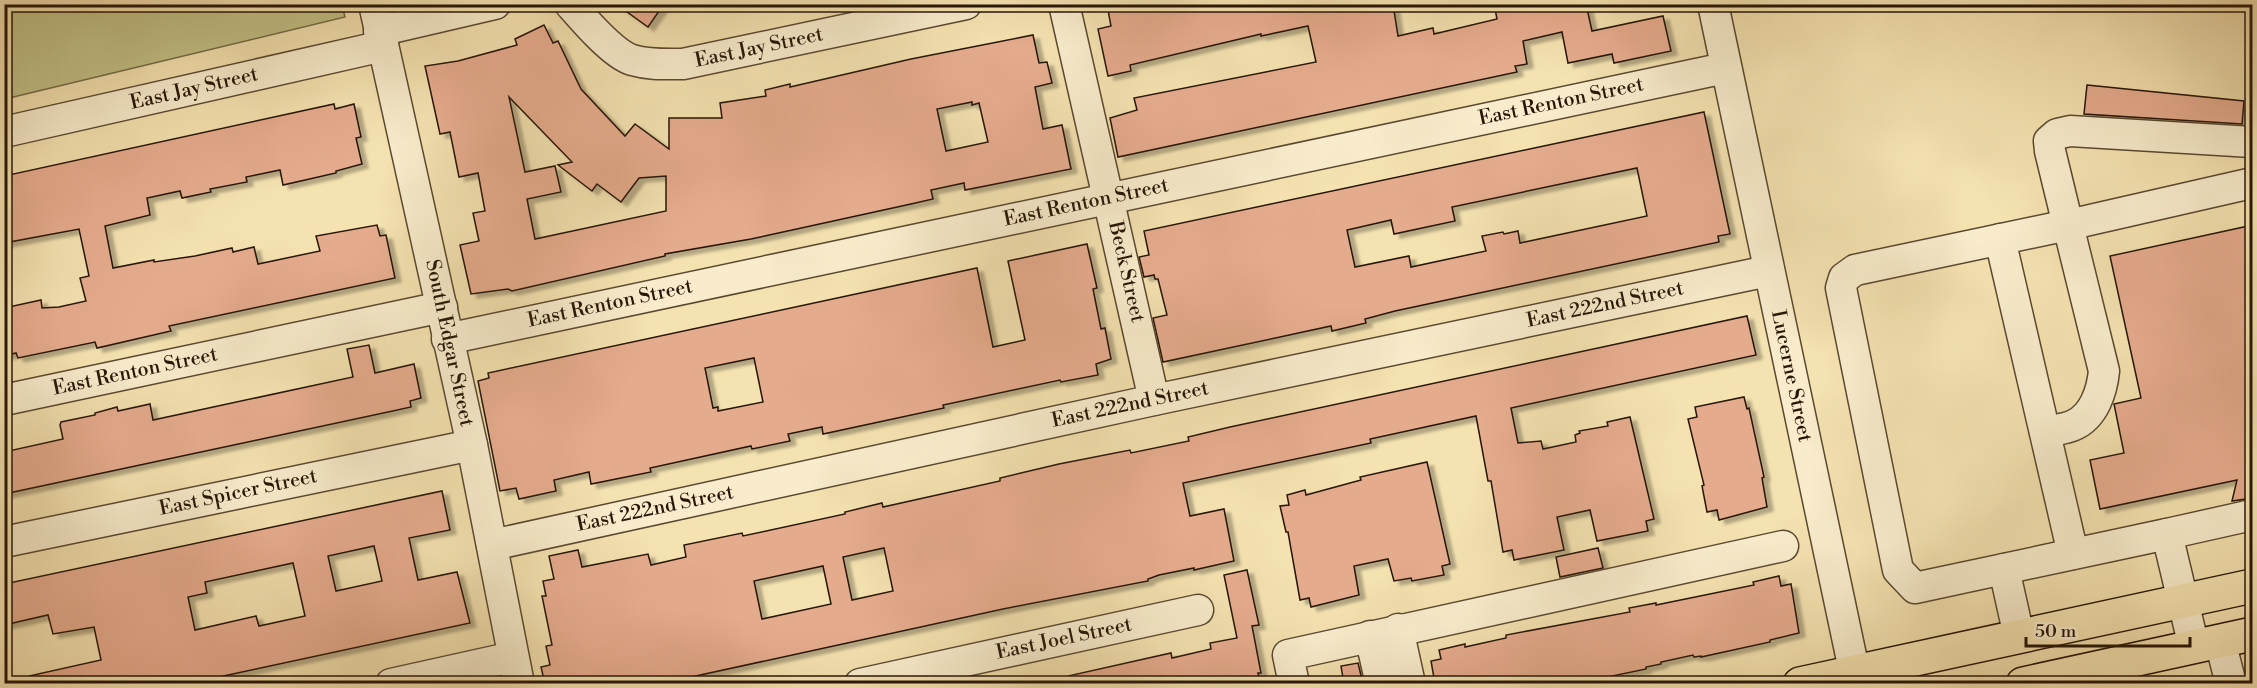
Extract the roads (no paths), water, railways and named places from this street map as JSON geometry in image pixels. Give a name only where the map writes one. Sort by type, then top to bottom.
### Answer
[{"type":"main road","points":[[1800,684],[1856,678],[2019,636],[2253,586]]},
{"type":"main road","points":[[2023,684],[2253,634]]},
{"type":"street","name":"East Jay Street","points":[[4,132],[378,27],[495,4]]},
{"type":"street","name":"East Jay Street","points":[[570,4],[591,28],[629,59],[654,65],[683,64],[913,10],[966,4]]},
{"type":"street","name":"Beck Street","points":[[1064,4],[1154,400]]},
{"type":"street","name":"Lucerne Street","points":[[1713,4],[1856,678]]},
{"type":"street","name":"South Edgar Street","points":[[378,27],[472,445],[516,670]]},
{"type":"street","name":"East Renton Street","points":[[447,339],[1725,68]]},
{"type":"street","points":[[2045,432],[2074,425],[2084,418],[2094,407],[2104,371],[2049,141],[2057,134],[2070,131],[2253,142]]},
{"type":"street","points":[[2253,183],[1855,270],[1844,278],[1842,288],[1898,570],[1915,588],[2253,515]]},
{"type":"street","points":[[2000,239],[2073,554]]},
{"type":"street","name":"East 222nd Street","points":[[492,545],[1154,400],[1768,271]]},
{"type":"street","name":"East Renton Street","points":[[4,400],[441,307]]},
{"type":"street","name":"East Spicer Street","points":[[4,542],[472,445]]},
{"type":"street","points":[[2167,534],[2184,601],[2231,684]]},
{"type":"street","points":[[1294,684],[1288,655],[1384,632],[1783,546]]},
{"type":"street","points":[[2004,569],[2019,636]]},
{"type":"street","name":"East Joel Street","points":[[860,684],[1198,610]]},
{"type":"street","points":[[1381,684],[1384,632]]},
{"type":"street","points":[[1384,632],[1410,684]]},
{"type":"street","points":[[391,684],[516,670]]}]
